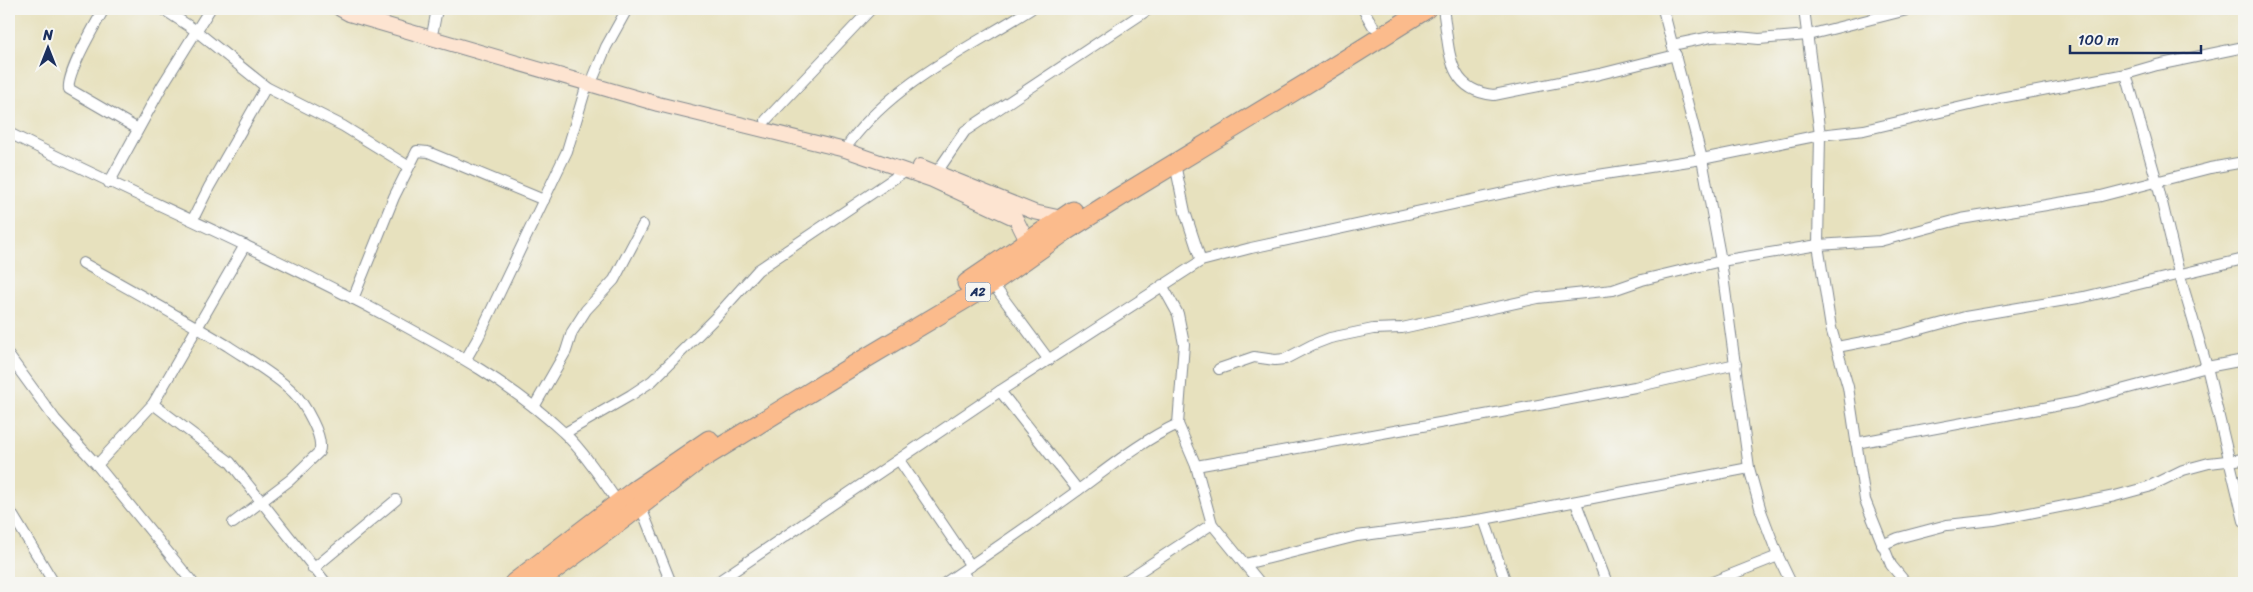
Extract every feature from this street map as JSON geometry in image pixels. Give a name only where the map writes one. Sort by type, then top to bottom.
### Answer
[{"type":"highway","name":"A2","points":[[514,583],[695,463],[851,367],[1062,218],[1402,9]]},
{"type":"highway","name":"A2","points":[[910,325],[992,283],[1067,230],[1426,9]]},
{"type":"highway","name":"A2","points":[[536,583],[628,508]]},
{"type":"street","points":[[104,9],[88,37],[68,85],[69,88],[138,129]]},
{"type":"street","points":[[163,9],[195,30],[266,87],[343,126],[408,166]]},
{"type":"street","points":[[109,183],[195,30],[210,9]]},
{"type":"street","points":[[340,9],[349,14],[433,40],[590,80],[766,120],[850,142],[937,172],[1034,212],[1062,218]]},
{"type":"street","points":[[363,9],[590,80],[658,104],[845,150],[932,180],[1016,219],[1027,241]]},
{"type":"street","points":[[433,30],[437,9]]},
{"type":"street","points":[[466,359],[478,338],[567,151],[590,80],[627,9]]},
{"type":"street","points":[[766,120],[871,9]]},
{"type":"street","points":[[850,142],[860,128],[903,89],[940,63],[1031,9]]},
{"type":"street","points":[[937,172],[965,131],[1148,9]]},
{"type":"street","points":[[1362,9],[1373,26]]},
{"type":"street","points":[[1443,9],[1454,72],[1468,88],[1482,94],[1494,95],[1600,74],[1711,36],[1759,39],[1808,35],[1911,9]]},
{"type":"street","points":[[1663,9],[1702,159],[1721,261],[1749,468],[1761,511],[1778,556],[1791,583]]},
{"type":"street","points":[[1804,9],[1820,135],[1818,244],[1831,328],[1848,387],[1865,500],[1882,545],[1892,564],[1906,583]]},
{"type":"street","points":[[716,583],[1000,391],[1201,261],[1251,248],[1559,181],[1702,159],[1820,135],[1864,130],[2000,98],[2126,74],[2244,47]]},
{"type":"street","points":[[2126,74],[2157,182],[2179,273],[2207,366],[2244,521]]},
{"type":"street","points":[[193,219],[213,178],[266,87]]},
{"type":"street","points":[[9,133],[109,183],[193,219],[246,245],[466,359],[534,407],[565,433],[628,508],[671,583]]},
{"type":"street","points":[[353,299],[408,166],[417,151],[422,150],[544,200]]},
{"type":"street","points":[[1219,369],[1254,357],[1275,360],[1285,359],[1330,338],[1373,329],[1402,328],[1538,298],[1614,290],[1642,280],[1721,261],[1818,244],[1880,241],[1961,219],[2101,196],[2210,168],[2244,162]]},
{"type":"street","points":[[1175,164],[1185,212],[1201,261]]},
{"type":"street","points":[[565,433],[630,396],[652,381],[715,318],[758,270],[905,171]]},
{"type":"street","points":[[534,407],[566,352],[572,332],[586,310],[614,280],[643,224]]},
{"type":"street","points":[[97,465],[153,404],[246,245]]},
{"type":"street","points":[[1837,347],[1899,335],[1965,317],[2084,297],[2244,259]]},
{"type":"street","points":[[83,263],[258,365],[293,392],[300,402],[321,440],[322,446],[314,458],[233,523]]},
{"type":"street","points":[[992,283],[1049,360]]},
{"type":"street","points":[[1162,285],[1178,314],[1184,344],[1178,424],[1196,466],[1212,524],[1260,583]]},
{"type":"street","points":[[9,356],[55,419],[97,465],[193,583]]},
{"type":"street","points":[[1856,443],[2076,402],[2207,366],[2244,360]]},
{"type":"street","points":[[1196,466],[1496,414],[1634,387],[1736,364]]},
{"type":"street","points":[[1000,391],[1078,490]]},
{"type":"street","points":[[153,404],[230,462],[326,583]]},
{"type":"street","points":[[945,583],[1078,490],[1116,461],[1160,432],[1178,424]]},
{"type":"street","points":[[1882,545],[1898,538],[1947,525],[1994,520],[2115,496],[2148,486],[2183,470],[2228,460],[2244,459]]},
{"type":"street","points":[[898,460],[966,569],[970,583]]},
{"type":"street","points":[[1245,564],[1357,536],[1484,519],[1576,503],[1749,468]]},
{"type":"street","points":[[313,569],[396,500]]},
{"type":"street","points":[[1576,503],[1607,583]]},
{"type":"street","points":[[11,514],[54,583]]},
{"type":"street","points":[[1484,519],[1506,583]]},
{"type":"street","points":[[1122,583],[1212,524]]},
{"type":"street","points":[[1710,583],[1778,556]]}]
